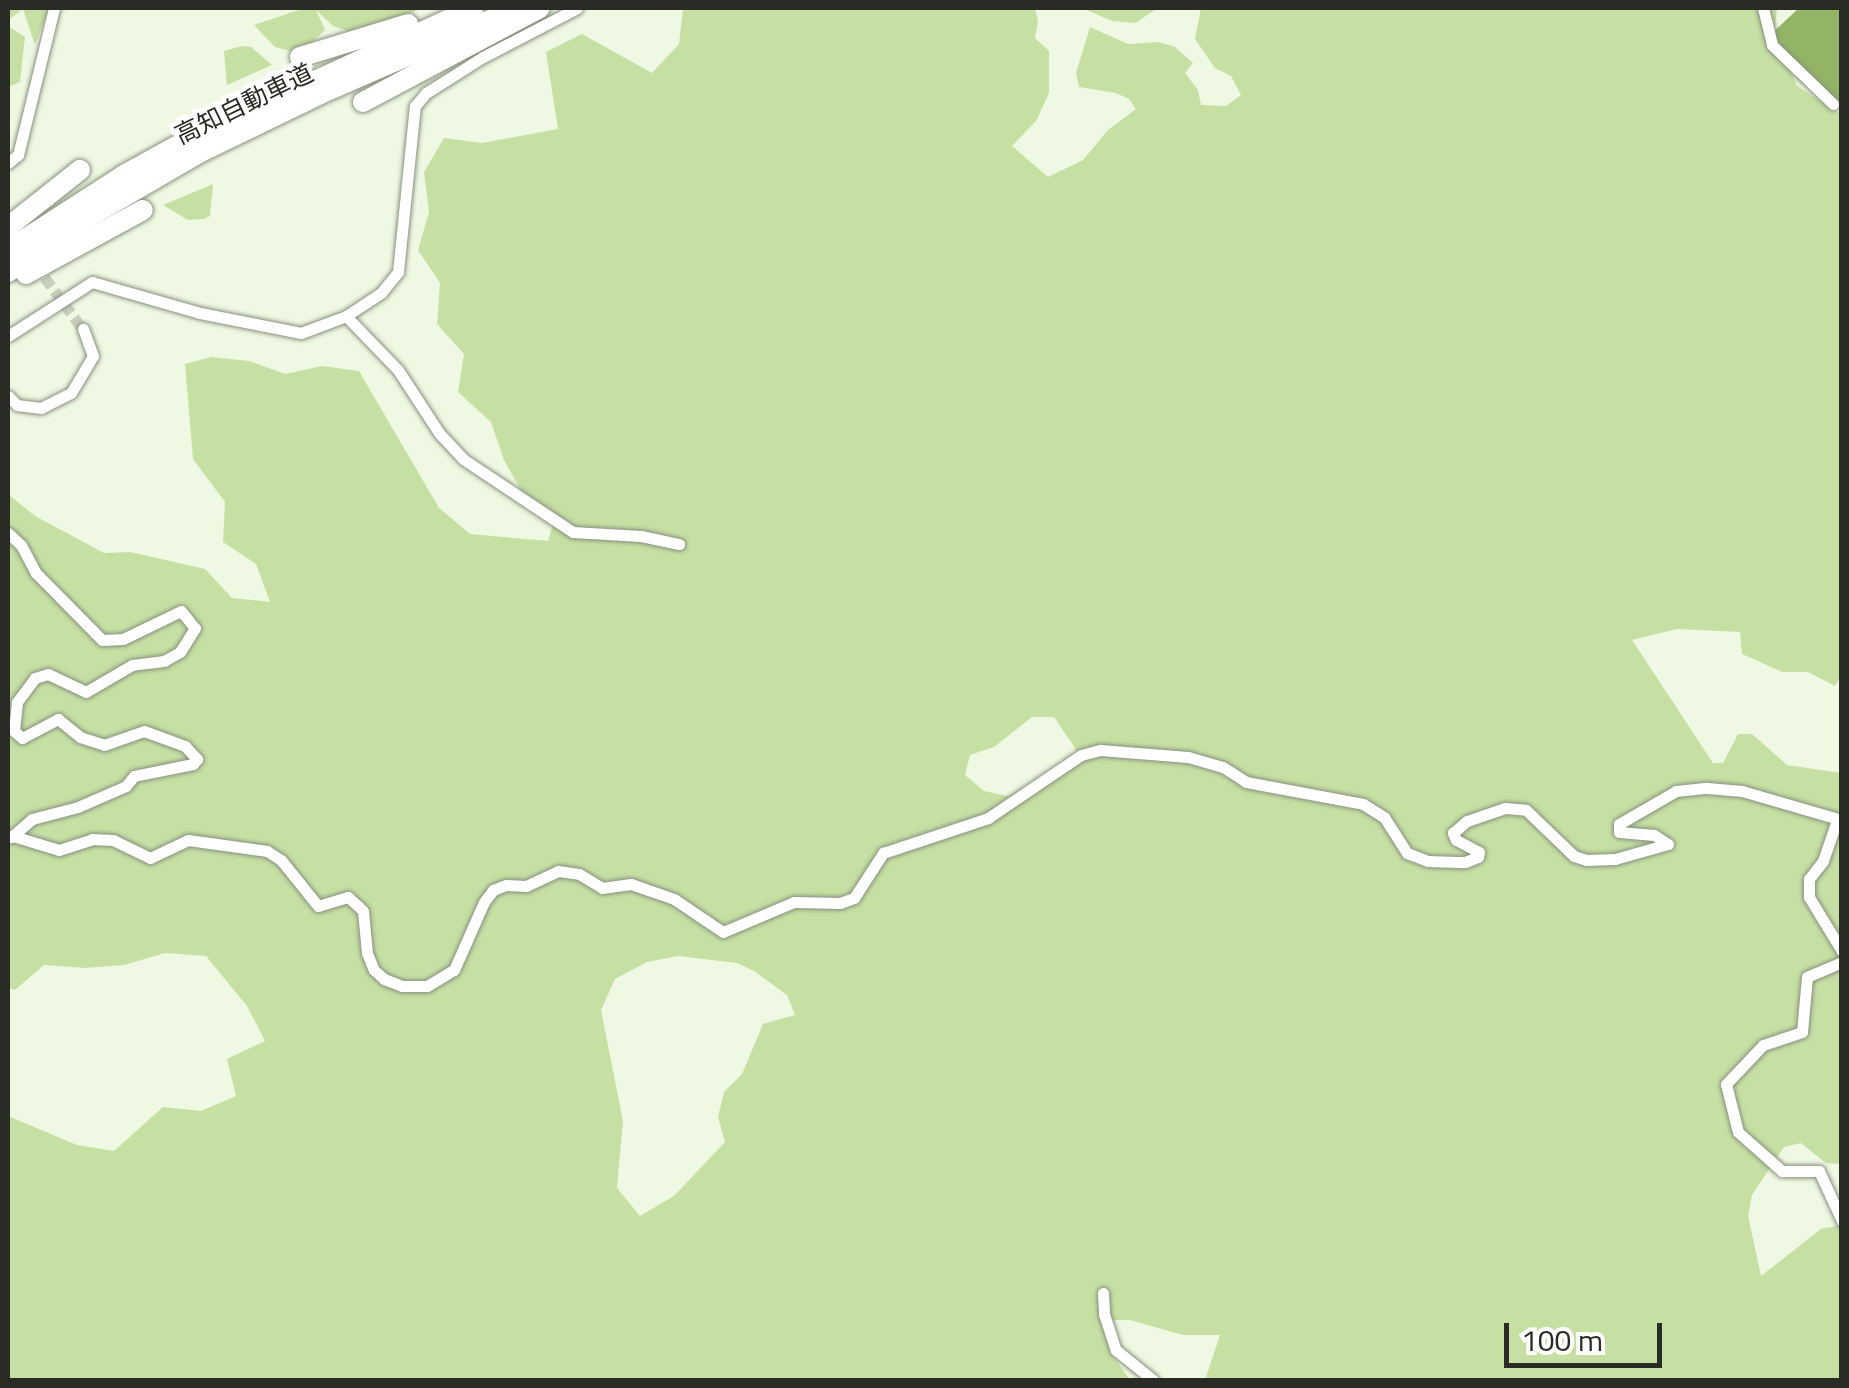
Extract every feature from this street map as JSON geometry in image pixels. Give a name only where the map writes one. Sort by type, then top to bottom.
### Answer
[{"type":"highway","points":[[300,57],[456,8]]},
{"type":"highway","name":"高知自動車道","points":[[8,250],[124,174],[191,138],[473,8]]},
{"type":"highway","name":"高知自動車道","points":[[8,272],[70,228],[199,154],[329,90],[518,8]]},
{"type":"highway","points":[[364,102],[540,8]]},
{"type":"highway","points":[[8,227],[80,170]]},
{"type":"highway","points":[[8,285],[142,210]]},
{"type":"street","points":[[8,163],[18,155],[54,8]]},
{"type":"street","points":[[8,336],[92,282],[200,312],[301,333],[346,316],[382,293],[398,272],[415,106],[426,93],[483,57],[577,8]]},
{"type":"street","points":[[1763,8],[1772,45],[1833,104]]},
{"type":"street","points":[[346,316],[398,370],[439,433],[463,459],[574,532],[642,536],[678,544]]},
{"type":"street","points":[[8,396],[18,405],[41,408],[71,393],[93,356],[83,329]]},
{"type":"street","points":[[8,533],[22,545],[36,574],[102,640],[124,639],[182,611],[195,628],[180,652],[164,660],[132,666],[86,692],[48,674],[34,678],[18,702],[14,731],[22,738],[58,720],[80,738],[104,745],[144,731],[195,752],[193,764],[134,776],[126,786],[78,807],[32,819],[10,837]]},
{"type":"street","points":[[10,837],[59,850],[92,839],[112,840],[150,858],[188,840],[267,851],[281,860],[318,906],[326,907],[348,896],[357,904],[363,911],[374,970],[402,986],[427,986],[454,970],[493,890],[526,886],[558,871],[579,874],[602,888],[631,884],[674,899],[723,932],[794,902],[840,903],[854,898],[884,852],[988,818],[1080,755],[1100,750],[1188,757],[1223,767],[1246,782],[1363,804],[1384,817],[1407,854],[1428,861],[1478,857],[1479,852],[1456,840],[1453,832],[1466,821],[1505,808],[1526,810],[1574,856],[1596,860],[1668,844],[1664,837],[1619,832],[1619,824],[1676,792],[1708,788],[1742,791],[1839,820],[1823,861],[1809,879],[1810,897],[1842,951]]},
{"type":"street","points":[[1842,962],[1808,977],[1802,1032],[1763,1046],[1726,1084],[1738,1132],[1782,1172],[1819,1171],[1842,1221]]},
{"type":"street","points":[[1103,1292],[1108,1333],[1116,1350],[1152,1380]]},
{"type":"shaded area","points":[[8,8],[49,8],[35,45],[23,9],[8,20]]},
{"type":"shaded area","points":[[305,8],[424,8],[354,33],[333,26],[316,10],[325,30],[309,45],[290,51],[275,47],[254,25]]},
{"type":"shaded area","points":[[683,8],[1035,8],[1035,38],[1049,51],[1049,93],[1036,121],[1012,146],[1048,177],[1083,160],[1108,130],[1136,109],[1129,99],[1116,93],[1079,87],[1076,73],[1090,27],[1128,44],[1159,42],[1175,47],[1193,63],[1185,73],[1198,90],[1201,105],[1226,106],[1241,95],[1231,76],[1215,68],[1195,39],[1201,8],[1777,8],[1773,47],[1787,62],[1797,86],[1841,114],[1841,676],[1835,686],[1808,672],[1782,672],[1742,654],[1740,632],[1677,629],[1632,640],[1713,763],[1723,763],[1738,734],[1752,734],[1787,765],[1841,773],[1841,1164],[1826,1163],[1801,1143],[1784,1147],[1752,1195],[1748,1216],[1761,1276],[1821,1229],[1841,1225],[1841,1380],[1210,1380],[1206,1377],[1220,1335],[1183,1335],[1130,1320],[1113,1320],[1111,1353],[1130,1380],[8,1380],[8,1116],[77,1145],[114,1151],[163,1107],[201,1111],[236,1096],[227,1059],[265,1041],[247,1006],[206,956],[165,953],[124,965],[85,968],[44,965],[15,990],[8,988],[8,494],[35,516],[104,553],[130,552],[205,569],[232,598],[270,602],[256,564],[223,542],[225,502],[193,459],[185,364],[211,357],[249,361],[285,374],[322,366],[359,371],[439,508],[470,534],[548,541],[555,517],[523,494],[504,460],[491,422],[458,392],[464,354],[437,324],[440,283],[418,250],[429,212],[424,172],[444,138],[482,143],[558,129],[546,52],[582,34],[652,73],[679,44]],"holes":[[[1032,717],[1054,717],[1077,751],[1061,771],[1007,796],[984,791],[965,775],[970,755],[994,747]],[[678,956],[737,963],[754,971],[787,995],[795,1015],[763,1024],[742,1074],[724,1092],[718,1117],[725,1142],[674,1196],[640,1216],[617,1188],[623,1121],[601,1010],[615,979],[647,962]]]},
{"type":"shaded area","points":[[1082,8],[1158,8],[1135,23],[1112,21]]},
{"type":"shaded area","points":[[1799,8],[1841,8],[1841,108],[1825,103],[1797,78],[1789,58],[1778,46],[1773,32]]},
{"type":"shaded area","points":[[8,26],[25,37],[20,82],[8,87]]},
{"type":"shaded area","points":[[251,47],[272,65],[227,85],[224,51]]},
{"type":"shaded area","points":[[213,184],[210,216],[204,219],[188,220],[163,205]]},
{"type":"tunnel","points":[[35,264],[83,329]]}]
